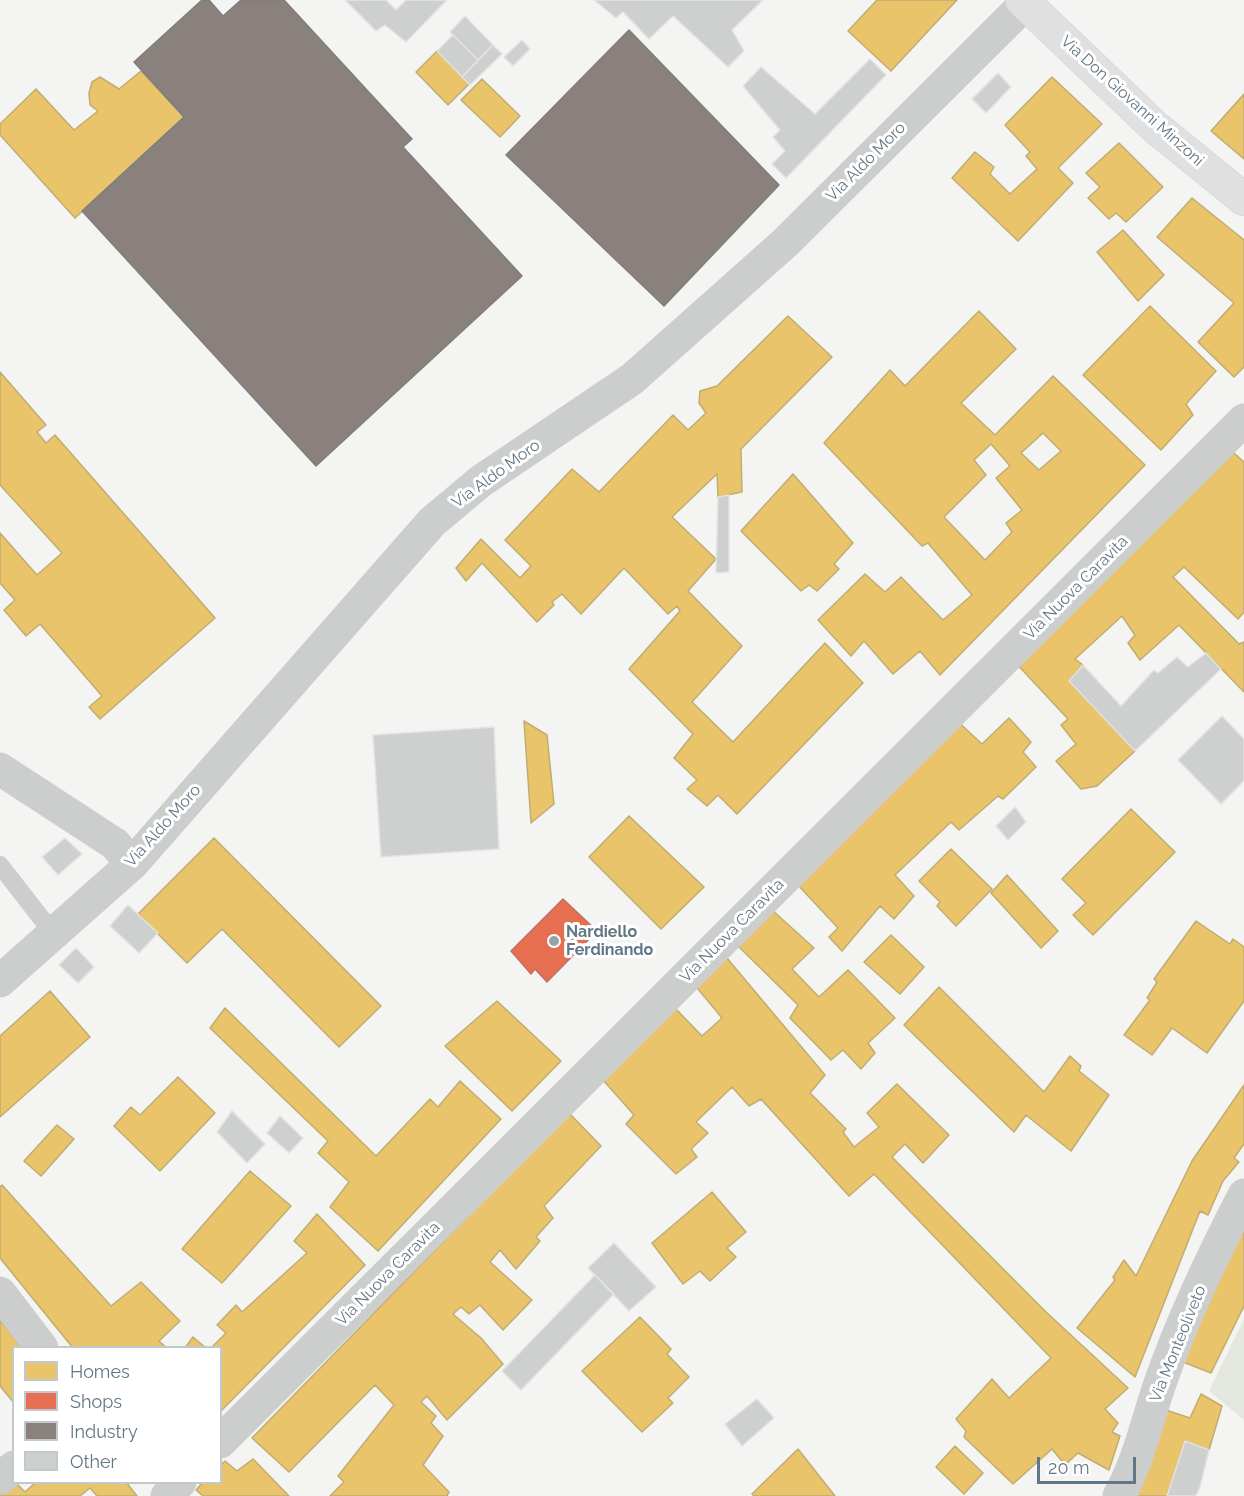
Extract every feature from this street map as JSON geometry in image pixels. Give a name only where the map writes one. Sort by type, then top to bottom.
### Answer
[{"type":"street","name":"Via Don Giovanni Minzoni","points":[[1024,2],[1155,127],[1244,199]]},
{"type":"street","name":"Via Aldo Moro","points":[[0,981],[52,932],[132,864],[432,522],[481,481],[632,379],[786,242],[1024,2]]},
{"type":"street","name":"Via Nuova Caravita","points":[[222,1440],[1244,420]]},
{"type":"street","points":[[0,769],[115,844],[132,864]]},
{"type":"street","name":"Via Monteoliveto","points":[[1119,1496],[1129,1478],[1163,1374],[1214,1255],[1244,1195]]},
{"type":"street","points":[[0,1293],[41,1346]]},
{"type":"street","points":[[0,1478],[12,1469]]},
{"type":"street","points":[[150,1484],[159,1496]]},
{"type":"street","points":[[167,1496],[178,1484]]},
{"type":"lane","points":[[0,865],[52,932]]},
{"type":"shaded area","points":[[1244,1319],[1244,1420],[1209,1391]]},
{"type":"building: Homes","points":[[877,0],[957,0],[891,71],[848,31]]},
{"type":"building: Homes","points":[[437,51],[469,84],[448,105],[416,72]]},
{"type":"building: Homes","points":[[141,71],[184,117],[75,218],[0,135],[0,124],[36,89],[74,130],[98,111],[90,105],[89,93],[92,82],[100,77],[119,89]]},
{"type":"building: Homes","points":[[1052,77],[1102,124],[1058,168],[1073,183],[1018,241],[952,178],[975,152],[994,167],[990,174],[1010,194],[1037,169],[1026,156],[1030,152],[1005,125]]},
{"type":"building: Homes","points":[[482,79],[520,116],[500,137],[461,100]]},
{"type":"building: Homes","points":[[1244,94],[1244,159],[1211,131]]},
{"type":"building: Homes","points":[[1119,143],[1163,187],[1126,222],[1116,213],[1109,219],[1088,198],[1100,187],[1086,173]]},
{"type":"building: Homes","points":[[1192,198],[1244,240],[1244,367],[1234,377],[1198,342],[1234,303],[1157,237]]},
{"type":"building: Homes","points":[[1123,230],[1164,275],[1138,301],[1097,252]]},
{"type":"building: Homes","points":[[1150,306],[1216,371],[1186,404],[1193,415],[1161,450],[1083,375]]},
{"type":"building: Homes","points":[[979,311],[1016,349],[961,403],[995,435],[1053,376],[1145,465],[940,675],[920,651],[893,674],[864,641],[851,656],[818,620],[865,574],[885,592],[901,577],[943,620],[972,595],[928,543],[922,546],[824,443],[890,370],[905,386]],"holes":[[[1043,433],[1061,451],[1039,470],[1021,453]],[[991,444],[1010,466],[996,478],[1022,510],[1006,523],[1012,532],[985,560],[944,517],[986,475],[974,460]]]},
{"type":"building: Homes","points":[[788,316],[832,357],[741,449],[742,492],[718,497],[717,474],[672,517],[716,559],[688,591],[742,646],[692,702],[733,742],[825,643],[863,683],[737,814],[718,795],[707,806],[687,789],[697,780],[674,758],[693,734],[629,669],[680,611],[677,606],[668,614],[624,568],[581,614],[562,594],[552,602],[554,605],[537,622],[482,563],[466,581],[456,568],[481,539],[520,578],[531,566],[505,540],[572,469],[599,492],[673,415],[688,430],[706,413],[699,403],[700,391],[717,386]]},
{"type":"building: Homes","points":[[0,372],[46,425],[37,432],[46,443],[55,435],[215,618],[100,719],[89,707],[102,696],[40,624],[26,636],[4,610],[15,600],[0,583],[0,533],[37,575],[62,553],[0,485]]},
{"type":"building: Homes","points":[[1226,446],[1244,462],[1244,612],[1238,619],[1184,567],[1173,577],[1239,644],[1244,642],[1244,692],[1179,625],[1140,660],[1128,643],[1135,635],[1122,616],[1075,659],[1083,665],[1069,681],[1135,751],[1097,786],[1081,789],[1056,761],[1076,744],[1061,725],[1068,719],[1013,660]]},
{"type":"building: Homes","points":[[793,474],[853,543],[834,564],[839,569],[817,591],[809,585],[801,591],[741,531]]},
{"type":"building: Homes","points":[[954,718],[982,744],[1009,718],[1031,742],[1023,752],[1036,767],[1003,799],[998,796],[959,830],[951,822],[895,875],[914,896],[894,919],[880,906],[842,951],[829,937],[838,928],[796,883]]},
{"type":"building: Homes","points":[[524,721],[547,735],[554,804],[531,823]]},
{"type":"building: Homes","points":[[1131,809],[1175,852],[1093,935],[1073,915],[1086,903],[1062,879]]},
{"type":"building: Homes","points":[[629,816],[704,887],[661,929],[589,857]]},
{"type":"building: Homes","points":[[214,838],[381,1006],[339,1047],[222,929],[187,963],[138,914]]},
{"type":"building: Homes","points":[[951,849],[992,889],[956,926],[937,906],[940,902],[919,881]]},
{"type":"building: Homes","points":[[1007,875],[1058,931],[1041,948],[991,893]]},
{"type":"building: Homes","points":[[771,909],[814,948],[792,969],[819,997],[848,970],[895,1018],[868,1043],[875,1053],[861,1069],[843,1050],[831,1060],[790,1018],[798,1005],[736,944]]},
{"type":"building: Homes","points":[[1196,921],[1230,944],[1233,939],[1244,947],[1244,1001],[1207,1053],[1172,1028],[1152,1055],[1124,1035],[1150,1000],[1147,998],[1157,982],[1154,979]]},
{"type":"building: Homes","points":[[891,935],[924,967],[900,994],[864,962]]},
{"type":"building: Homes","points":[[721,951],[825,1075],[810,1093],[846,1129],[843,1132],[854,1147],[879,1127],[867,1113],[897,1084],[949,1135],[923,1163],[905,1144],[892,1157],[1045,1311],[1128,1388],[1105,1409],[1118,1423],[1112,1432],[1120,1436],[1109,1470],[1078,1453],[1065,1465],[1052,1449],[1013,1484],[964,1437],[966,1431],[956,1419],[992,1379],[1009,1398],[1051,1358],[874,1174],[849,1196],[761,1099],[749,1106],[732,1087],[696,1122],[708,1133],[691,1149],[697,1157],[676,1174],[626,1124],[634,1115],[603,1080],[672,1005],[702,1036],[722,1018],[693,983]]},
{"type":"building: Homes","points":[[939,987],[1044,1092],[1070,1056],[1081,1066],[1079,1071],[1109,1095],[1071,1151],[1026,1115],[1014,1132],[904,1025]]},
{"type":"building: Homes","points":[[50,991],[90,1037],[0,1117],[0,1036]]},
{"type":"building: Homes","points":[[497,1001],[561,1061],[512,1111],[445,1046]]},
{"type":"building: Homes","points":[[225,1008],[376,1156],[430,1099],[438,1107],[460,1081],[501,1119],[378,1251],[330,1207],[349,1182],[318,1153],[328,1141],[210,1028]]},
{"type":"building: Homes","points":[[178,1077],[215,1113],[160,1171],[114,1126],[131,1107],[140,1115]]},
{"type":"building: Homes","points":[[1244,1085],[1244,1144],[1234,1158],[1239,1162],[1223,1181],[1208,1215],[1200,1211],[1135,1377],[1077,1328],[1115,1280],[1113,1277],[1124,1260],[1136,1276],[1192,1161]]},
{"type":"building: Homes","points":[[569,1113],[601,1146],[544,1206],[553,1218],[536,1237],[540,1241],[516,1269],[500,1250],[490,1262],[532,1300],[503,1330],[480,1305],[469,1314],[461,1307],[453,1314],[481,1338],[503,1364],[447,1420],[427,1396],[421,1402],[436,1416],[431,1423],[443,1436],[423,1465],[449,1492],[447,1496],[330,1496],[344,1482],[338,1476],[394,1405],[375,1385],[289,1472],[252,1438]]},
{"type":"building: Homes","points":[[57,1125],[74,1139],[41,1176],[24,1161]]},
{"type":"building: Homes","points":[[250,1171],[291,1206],[222,1283],[182,1249]]},
{"type":"building: Homes","points":[[2,1185],[111,1306],[141,1282],[180,1321],[159,1341],[165,1346],[71,1346],[0,1258],[0,1187]]},
{"type":"building: Homes","points":[[712,1192],[746,1232],[727,1248],[736,1257],[710,1281],[700,1271],[683,1284],[652,1243]]},
{"type":"building: Homes","points":[[317,1214],[365,1265],[222,1410],[222,1346],[213,1346],[226,1333],[217,1325],[236,1305],[242,1312],[307,1253],[294,1241]]},
{"type":"building: Homes","points":[[1244,1225],[1244,1306],[1211,1373],[1178,1360]]},
{"type":"building: Homes","points":[[640,1317],[671,1349],[667,1354],[689,1377],[668,1398],[673,1403],[642,1432],[582,1371]]},
{"type":"building: Homes","points":[[0,1320],[20,1346],[12,1346],[12,1401],[0,1386]]},
{"type":"building: Homes","points":[[193,1337],[204,1346],[186,1346]]},
{"type":"building: Homes","points":[[1201,1394],[1222,1406],[1209,1450],[1185,1441],[1167,1496],[1129,1496],[1163,1409],[1190,1418]]},
{"type":"building: Homes","points":[[955,1446],[983,1473],[964,1494],[936,1467]]},
{"type":"building: Homes","points":[[798,1449],[835,1496],[754,1496],[752,1494]]},
{"type":"building: Homes","points":[[253,1459],[289,1496],[203,1496],[196,1490],[201,1484],[222,1484],[222,1464],[225,1461],[237,1471]]},
{"type":"building: Homes","points":[[13,1484],[17,1484],[25,1492],[34,1484],[128,1484],[137,1496],[97,1496],[90,1488],[80,1496],[0,1496]]},
{"type":"building: Shops","name":"Nardiello Ferdinando","points":[[563,899],[597,931],[547,982],[535,969],[531,974],[511,951]]},
{"type":"building: Industry","points":[[202,0],[209,0],[223,16],[241,0],[284,0],[412,139],[403,147],[522,276],[316,466],[82,211],[184,117],[134,62]]},
{"type":"building: Industry","points":[[629,30],[779,185],[664,306],[506,155]]},
{"type":"building: Other","points":[[345,0],[386,0],[396,10],[406,0],[447,0],[406,42],[385,25],[376,31]]},
{"type":"building: Other","points":[[594,0],[763,0],[732,30],[744,51],[728,67],[673,16],[649,39],[623,12],[616,18]]},
{"type":"building: Other","points":[[465,16],[493,45],[478,60],[450,32]]},
{"type":"building: Other","points":[[453,35],[478,60],[462,77],[437,51]]},
{"type":"building: Other","points":[[522,40],[530,49],[513,66],[504,57]]},
{"type":"building: Other","points":[[493,45],[502,54],[470,85],[462,77]]},
{"type":"building: Other","points":[[870,59],[886,75],[786,178],[772,164],[785,151],[773,137],[780,130],[743,86],[761,67],[815,114]]},
{"type":"building: Other","points":[[998,73],[1011,87],[986,113],[972,99]]},
{"type":"building: Other","points":[[729,495],[729,572],[716,573],[718,497]]},
{"type":"building: Other","points":[[1206,653],[1221,669],[1135,751],[1069,681],[1083,665],[1121,706],[1154,670],[1158,673],[1177,657],[1188,667]]},
{"type":"building: Other","points":[[1222,716],[1244,739],[1244,781],[1221,804],[1178,760]]},
{"type":"building: Other","points":[[494,727],[499,849],[381,857],[373,735]]},
{"type":"building: Other","points":[[1015,807],[1026,822],[1008,840],[996,826]]},
{"type":"building: Other","points":[[65,838],[82,854],[58,875],[42,857]]},
{"type":"building: Other","points":[[128,905],[158,933],[139,953],[110,926]]},
{"type":"building: Other","points":[[76,948],[94,967],[78,983],[59,965]]},
{"type":"building: Other","points":[[232,1111],[265,1144],[247,1163],[217,1132]]},
{"type":"building: Other","points":[[280,1116],[303,1138],[289,1153],[267,1133]]},
{"type":"building: Other","points":[[614,1243],[656,1287],[629,1311],[588,1268]]},
{"type":"building: Other","points":[[595,1275],[614,1294],[521,1390],[502,1371]]},
{"type":"building: Other","points":[[757,1399],[774,1418],[742,1446],[725,1424]]},
{"type":"building: Other","points":[[1185,1441],[1209,1450],[1200,1487],[1196,1496],[1167,1496]]},
{"type":"place","name":"Nardiello Ferdinando","points":[[554,941]]}]
